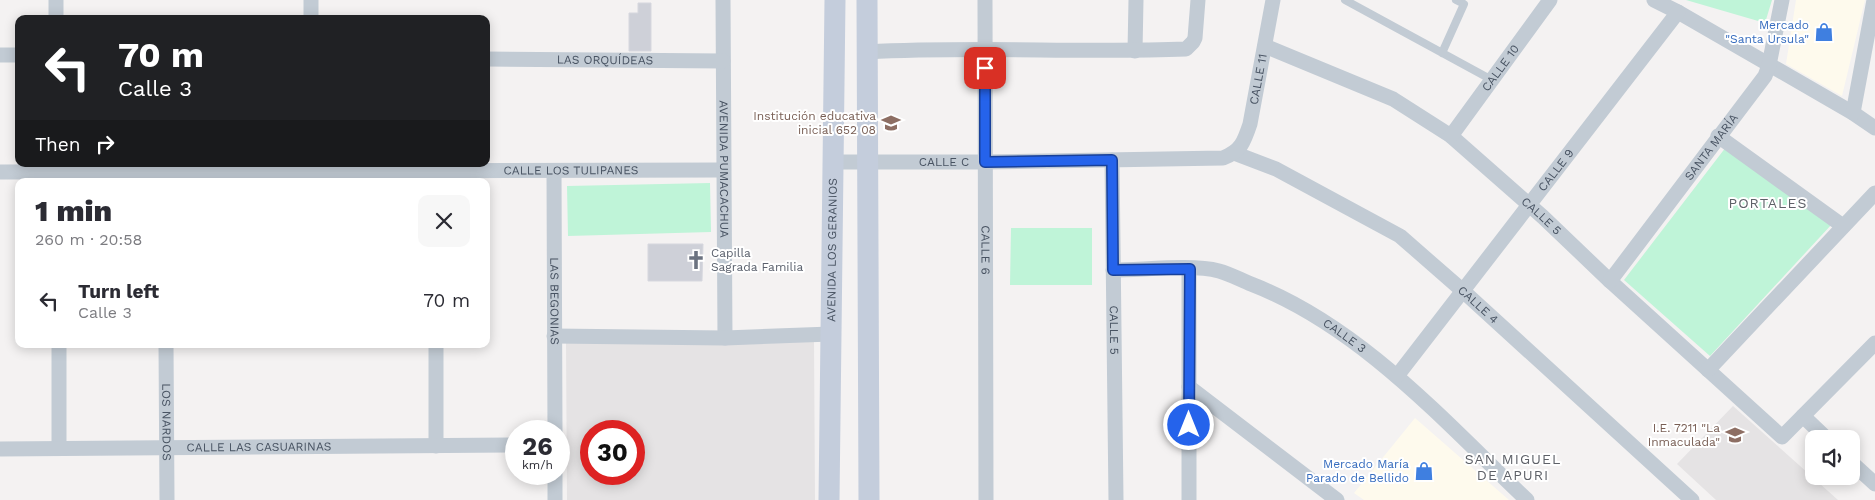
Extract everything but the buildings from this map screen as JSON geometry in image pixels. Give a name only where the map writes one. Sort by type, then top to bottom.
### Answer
[{"type":"street","points":[[56,0],[56,15]]},
{"type":"street","points":[[310,0],[311,15]]},
{"type":"street","name":"AVENIDA PUMACACHUA","points":[[723,0],[725,338]]},
{"type":"street","name":"AVENIDA LOS GERANIOS","points":[[829,500],[835,0]]},
{"type":"street","points":[[868,0],[869,500]]},
{"type":"street","name":"CALLE 6","points":[[985,0],[986,500]]},
{"type":"street","points":[[1135,51],[1136,0]]},
{"type":"street","points":[[868,52],[985,50],[1135,51],[1186,49],[1190,47],[1194,38],[1198,0]]},
{"type":"street","name":"CALLE 11","points":[[1234,154],[1245,140],[1250,124],[1273,0]]},
{"type":"street","name":"CALLE 10","points":[[1451,136],[1550,0]]},
{"type":"street","points":[[1654,0],[1769,64],[1875,128]]},
{"type":"street","name":"SANTA MARÍA","points":[[1610,281],[1764,76],[1769,64],[1782,0]]},
{"type":"street","points":[[1853,113],[1868,69],[1874,0]]},
{"type":"street","name":"CALLE 9","points":[[1397,376],[1678,12]]},
{"type":"street","name":"CALLE 5","points":[[1265,46],[1393,99],[1451,136],[1528,206],[1544,217],[1610,281],[1782,437],[1803,416]]},
{"type":"street","points":[[0,55],[15,55]]},
{"type":"street","name":"LAS ORQUÍDEAS","points":[[490,59],[723,61]]},
{"type":"street","points":[[1718,136],[1843,226]]},
{"type":"street","name":"CALLE C","points":[[833,162],[985,162],[1223,158],[1234,154]]},
{"type":"street","name":"CALLE 4","points":[[1234,154],[1276,169],[1400,236],[1692,500]]},
{"type":"street","name":"CALLE 5","points":[[1112,160],[1116,500]]},
{"type":"street","name":"CALLE LOS TULIPANES","points":[[0,172],[165,176],[312,168],[436,176],[554,171],[724,170]]},
{"type":"street","name":"LAS BEGONIAS","points":[[554,171],[554,420]]},
{"type":"street","points":[[1708,370],[1875,193]]},
{"type":"street","points":[[1189,500],[1190,269]]},
{"type":"street","name":"CALLE 3","points":[[1113,270],[1190,269],[1219,271],[1280,295],[1337,330],[1397,376],[1527,500]]},
{"type":"street","points":[[554,336],[725,338],[831,334]]},
{"type":"street","points":[[1818,430],[1803,416],[1875,343]]},
{"type":"street","points":[[59,348],[59,448]]},
{"type":"street","name":"LOS NARDOS","points":[[166,348],[167,500]]},
{"type":"street","points":[[436,348],[436,446]]},
{"type":"street","points":[[1189,387],[1337,500]]},
{"type":"street","name":"CALLE LAS CASUARINAS","points":[[0,449],[505,446]]},
{"type":"street","points":[[1860,470],[1875,484]]},
{"type":"street","points":[[555,485],[555,500]]},
{"type":"lane","points":[[1345,0],[1492,80]]},
{"type":"lane","points":[[1442,53],[1464,4],[1456,0]]},
{"type":"shaded area","name":"Mercado \"Santa Ursula\"","points":[[1796,0],[1865,0],[1842,96],[1786,64]]},
{"type":"shaded area","points":[[814,340],[815,500],[567,500],[567,485],[570,485],[570,420],[566,420],[566,343]]},
{"type":"shaded area","name":"I.E. 7211 \"La Inmaculada\"","points":[[1733,406],[1805,470],[1805,485],[1821,485],[1838,500],[1716,500],[1677,464]]},
{"type":"shaded area","name":"Mercado María Parado de Bellido","points":[[1415,418],[1509,500],[1364,500],[1354,493]]},
{"type":"green space","points":[[1686,0],[1772,0],[1765,23]]},
{"type":"green space","points":[[1726,147],[1832,224],[1710,356],[1624,280]]},
{"type":"green space","points":[[710,183],[711,232],[568,236],[567,186]]},
{"type":"green space","points":[[1011,228],[1092,228],[1092,285],[1010,285]]},
{"type":"place","name":"Mercado \"Santa Ursula\"","points":[[1824,32]]},
{"type":"place","name":"Institución educativa inicial 652 08","points":[[891,123]]},
{"type":"place","name":"Capilla Sagrada Familia","points":[[696,260]]},
{"type":"place","name":"I.E. 7211 \"La Inmaculada\"","points":[[1735,435]]},
{"type":"place","name":"Mercado María Parado de Bellido","points":[[1424,471]]},
{"type":"district","name":"PORTALES","points":[[1768,203]]},
{"type":"district","name":"SAN MIGUEL DE APURI","points":[[1513,468]]},
{"type":"route","points":[[985,68],[985,162],[1112,160],[1113,270],[1190,269],[1189,425]]}]
